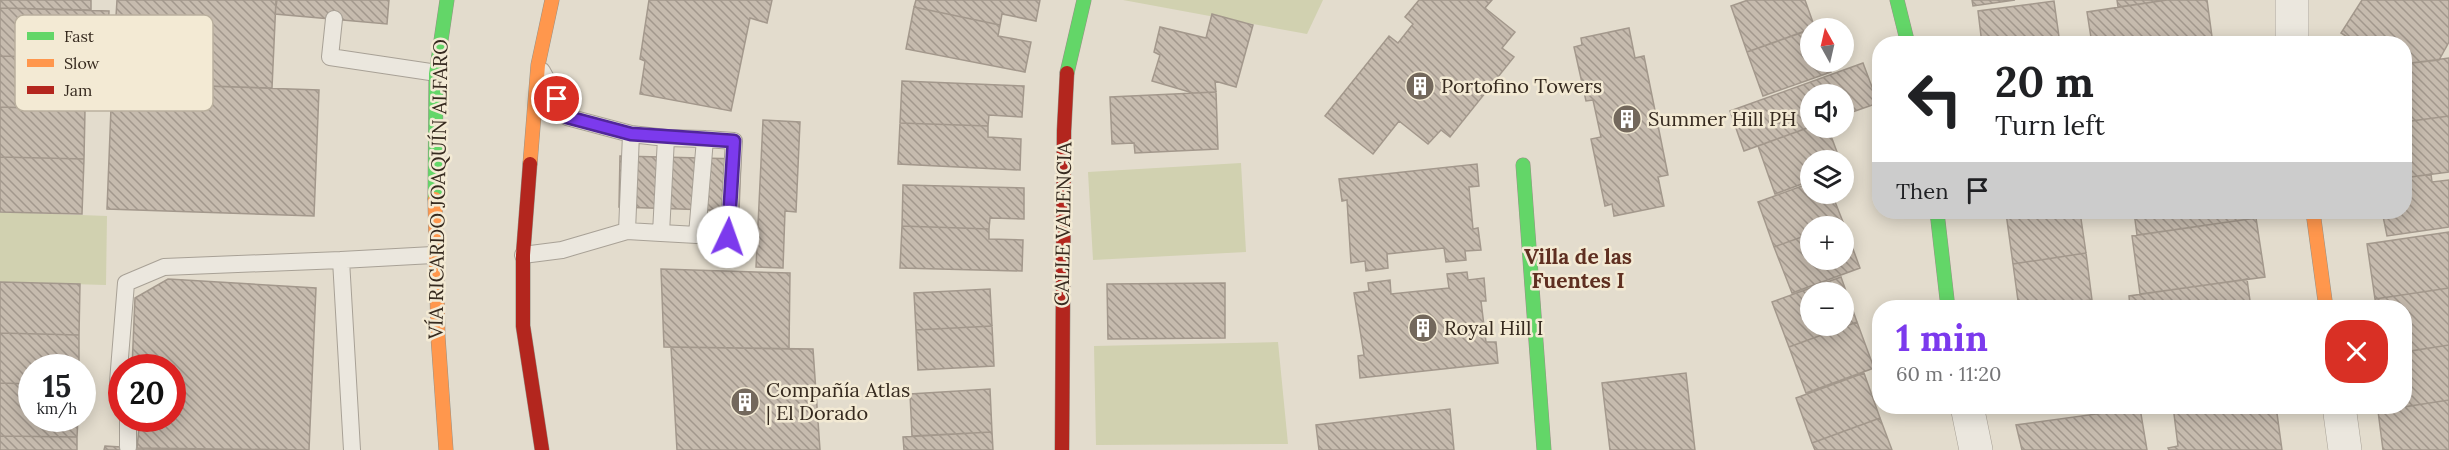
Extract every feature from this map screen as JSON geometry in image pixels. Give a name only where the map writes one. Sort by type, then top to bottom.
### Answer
[{"type":"street","name":"VÍA RICARDO JOAQUÍN ALFARO","points":[[446,450],[436,346],[433,255],[438,36],[447,0]]},
{"type":"street","points":[[542,450],[532,398],[523,326],[523,255],[538,65],[552,0]]},
{"type":"street","name":"CALLE VALENCIA","points":[[1062,450],[1064,131],[1068,64],[1084,0]]},
{"type":"street","points":[[1897,0],[1906,36]]},
{"type":"street","points":[[2292,0],[2292,36]]},
{"type":"street","points":[[1523,165],[1544,450]]},
{"type":"street","points":[[1938,219],[1947,300]]},
{"type":"street","points":[[2314,219],[2325,300]]},
{"type":"street","points":[[1969,414],[1976,450]]},
{"type":"street","points":[[2340,414],[2345,450]]},
{"type":"lane","points":[[334,19],[330,57],[437,73]]},
{"type":"lane","points":[[523,255],[562,250],[627,231],[728,237],[734,141],[631,134],[567,117],[538,65]]},
{"type":"lane","points":[[627,231],[631,134]]},
{"type":"lane","points":[[661,233],[666,138]]},
{"type":"lane","points":[[697,235],[705,139]]},
{"type":"lane","points":[[120,354],[126,284],[164,267],[433,255]]},
{"type":"lane","points":[[341,260],[352,450]]},
{"type":"lane","points":[[128,432],[128,447]]},
{"type":"green space","points":[[1123,0],[1323,0],[1307,34]]},
{"type":"green space","points":[[1241,163],[1246,252],[1093,260],[1088,172]]},
{"type":"green space","points":[[0,212],[107,216],[106,285],[0,282]]},
{"type":"green space","points":[[1278,342],[1288,444],[1096,445],[1094,346]]},
{"type":"building","points":[[0,0],[91,0],[91,10],[0,8]]},
{"type":"building","points":[[117,0],[276,0],[272,88],[213,86],[213,15],[116,15]]},
{"type":"building","points":[[277,0],[389,0],[387,24],[275,14]]},
{"type":"building","points":[[649,0],[772,0],[767,23],[750,18],[731,111],[640,94],[645,61],[640,59]]},
{"type":"building","points":[[916,0],[1040,0],[1036,21],[1002,14],[1000,25],[914,7]]},
{"type":"building","name":"Portofino Towers","points":[[1419,0],[1492,0],[1485,8],[1515,32],[1502,48],[1514,57],[1450,137],[1441,130],[1428,144],[1399,121],[1373,154],[1325,116],[1389,36],[1398,43],[1413,24],[1405,17]]},
{"type":"building","points":[[1748,0],[1805,0],[1811,18],[1800,18],[1800,33],[1747,52],[1731,6]]},
{"type":"building","points":[[1972,0],[2015,0],[1973,6]]},
{"type":"building","points":[[2117,0],[2167,0],[2118,7]]},
{"type":"building","points":[[2167,0],[2207,0],[2212,36],[2091,36],[2087,12]]},
{"type":"building","points":[[2362,0],[2449,0],[2449,42],[2439,60],[2412,63],[2412,36],[2346,36],[2341,33]]},
{"type":"building","points":[[2054,1],[2059,36],[1981,36],[1978,11]]},
{"type":"building","points":[[914,7],[1000,25],[998,36],[1031,42],[1025,72],[906,49]]},
{"type":"building","points":[[0,8],[109,11],[109,15],[15,15],[15,56],[0,56]]},
{"type":"building","points":[[1212,14],[1253,25],[1236,87],[1215,81],[1216,92],[1193,93],[1152,81],[1160,55],[1154,52],[1160,27],[1206,38]]},
{"type":"building","name":"Summer Hill PH","points":[[1629,28],[1635,58],[1644,56],[1668,175],[1658,177],[1664,206],[1614,216],[1612,204],[1605,206],[1591,139],[1601,137],[1593,100],[1586,101],[1574,47],[1582,45],[1581,38]]},
{"type":"building","points":[[1800,33],[1800,72],[1831,72],[1763,96],[1747,52]]},
{"type":"building","points":[[0,56],[15,56],[15,107],[0,107]]},
{"type":"building","points":[[2449,58],[2449,116],[2412,121],[2412,63]]},
{"type":"building","points":[[1863,63],[1872,87],[1872,105],[1854,111],[1854,84],[1805,84],[1838,72],[1854,72],[1854,66]]},
{"type":"building","points":[[902,81],[1024,86],[1022,117],[989,115],[988,126],[900,123]]},
{"type":"building","points":[[213,86],[319,90],[314,216],[107,209],[111,111],[213,111]]},
{"type":"building","points":[[1800,86],[1800,131],[1744,151],[1730,111]]},
{"type":"building","points":[[1216,92],[1218,149],[1135,153],[1134,143],[1112,144],[1110,97]]},
{"type":"building","points":[[0,107],[15,108],[15,111],[85,111],[84,159],[0,157]]},
{"type":"building","points":[[2449,116],[2449,172],[2412,177],[2412,121]]},
{"type":"building","points":[[763,120],[800,122],[796,212],[785,211],[783,268],[756,267]]},
{"type":"building","points":[[900,123],[988,126],[988,137],[1021,139],[1020,170],[898,164]]},
{"type":"building","points":[[1800,131],[1800,138],[1832,138],[1836,150],[1800,150],[1800,185],[1775,194],[1758,146]]},
{"type":"building","points":[[620,156],[741,159],[739,211],[619,207]]},
{"type":"building","points":[[0,157],[84,159],[82,214],[0,212]]},
{"type":"building","points":[[1477,164],[1479,186],[1469,187],[1473,229],[1478,228],[1481,250],[1465,251],[1466,260],[1446,262],[1444,248],[1387,254],[1388,268],[1366,271],[1365,261],[1351,263],[1347,200],[1342,201],[1339,179]]},
{"type":"building","points":[[2431,174],[2432,182],[2449,180],[2449,227],[2387,236],[2384,219],[2412,219],[2412,177]]},
{"type":"building","points":[[903,185],[1024,188],[1024,219],[990,218],[989,229],[902,226]]},
{"type":"building","points":[[1800,187],[1800,204],[1836,204],[1841,216],[1800,216],[1800,238],[1774,247],[1758,202]]},
{"type":"building","points":[[2007,219],[2081,219],[2086,253],[2013,264]]},
{"type":"building","points":[[2135,219],[2249,219],[2137,235]]},
{"type":"building","points":[[2256,219],[2265,277],[2140,294],[2132,236]]},
{"type":"building","points":[[902,226],[989,229],[989,239],[1023,240],[1022,271],[900,268]]},
{"type":"building","points":[[2449,232],[2449,288],[2375,299],[2367,244]]},
{"type":"building","points":[[1800,238],[1800,270],[1854,270],[1854,252],[1860,268],[1822,282],[1800,282],[1800,290],[1792,293],[1774,247]]},
{"type":"building","points":[[2086,253],[2092,300],[2018,300],[2013,264]]},
{"type":"building","points":[[661,269],[790,273],[789,349],[664,347]]},
{"type":"building","name":"Royal Hill I","points":[[1467,272],[1468,280],[1484,278],[1486,301],[1481,301],[1486,342],[1496,342],[1498,363],[1360,378],[1358,356],[1364,355],[1354,293],[1369,291],[1368,283],[1390,280],[1391,294],[1449,288],[1447,274]]},
{"type":"building","points":[[1841,277],[1843,282],[1827,282]]},
{"type":"building","points":[[168,279],[316,288],[309,450],[137,448],[139,432],[186,432],[186,354],[133,354],[135,298]]},
{"type":"building","points":[[2247,279],[2250,300],[2129,300],[2129,296]]},
{"type":"building","points":[[0,282],[80,284],[79,335],[0,333]]},
{"type":"building","points":[[1225,283],[1225,338],[1108,339],[1107,284]]},
{"type":"building","points":[[2449,288],[2449,345],[2412,351],[2412,300],[2375,299]]},
{"type":"building","points":[[990,289],[992,326],[916,330],[914,293]]},
{"type":"building","points":[[1800,292],[1800,336],[1819,336],[1789,347],[1772,302]]},
{"type":"building","points":[[1857,322],[1872,363],[1872,369],[1806,393],[1789,347],[1819,336],[1854,336],[1854,323]]},
{"type":"building","points":[[992,326],[994,366],[918,370],[916,330]]},
{"type":"building","points":[[0,333],[79,335],[79,354],[18,354],[18,384],[0,383]]},
{"type":"building","points":[[2449,345],[2449,400],[2412,406],[2412,351]]},
{"type":"building","name":"Compañía Atlas | El Dorado","points":[[671,347],[813,349],[820,450],[677,450]]},
{"type":"building","points":[[1686,373],[1695,450],[1610,450],[1602,383]]},
{"type":"building","points":[[1864,373],[1872,396],[1872,414],[1879,414],[1880,418],[1812,443],[1796,398]]},
{"type":"building","points":[[0,383],[18,384],[18,432],[77,432],[77,437],[0,436]]},
{"type":"building","points":[[990,389],[992,432],[912,436],[910,394]]},
{"type":"building","points":[[2449,400],[2449,450],[2383,450],[2378,414],[2412,414],[2412,406]]},
{"type":"building","points":[[1450,409],[1454,450],[1319,450],[1316,425]]},
{"type":"building","points":[[2096,414],[2141,414],[2147,450],[2022,450],[2016,425]]},
{"type":"building","points":[[2174,414],[2277,414],[2282,450],[2169,450],[2168,448],[2178,446]]},
{"type":"building","points":[[1880,418],[1892,450],[1815,450],[1812,443]]},
{"type":"building","points":[[992,432],[993,450],[904,450],[903,437]]},
{"type":"building","points":[[0,436],[77,437],[77,450],[0,450]]},
{"type":"building","points":[[105,446],[137,448],[219,450],[104,450]]},
{"type":"traffic: fast","points":[[435,199],[436,74],[447,0]]},
{"type":"traffic: fast","points":[[1067,73],[1084,0]]},
{"type":"traffic: fast","points":[[1897,0],[1906,36]]},
{"type":"traffic: fast","points":[[1523,165],[1544,450]]},
{"type":"traffic: fast","points":[[1938,219],[1947,300]]},
{"type":"traffic: slow","points":[[530,164],[538,65],[552,0]]},
{"type":"traffic: slow","points":[[435,199],[438,337],[446,450]]},
{"type":"traffic: slow","points":[[2314,219],[2325,300]]},
{"type":"traffic: jam","points":[[1062,450],[1064,131],[1067,73]]},
{"type":"traffic: jam","points":[[530,164],[523,255],[523,326],[542,450]]},
{"type":"place","name":"Portofino Towers","points":[[1420,86]]},
{"type":"place","name":"Summer Hill PH","points":[[1627,119]]},
{"type":"place","name":"Royal Hill I","points":[[1423,328]]},
{"type":"place","name":"Compañía Atlas | El Dorado","points":[[745,402]]},
{"type":"district","name":"Villa de las Fuentes I","points":[[1578,269]]},
{"type":"route","points":[[557,99],[567,117],[631,134],[734,141],[728,237]]}]
